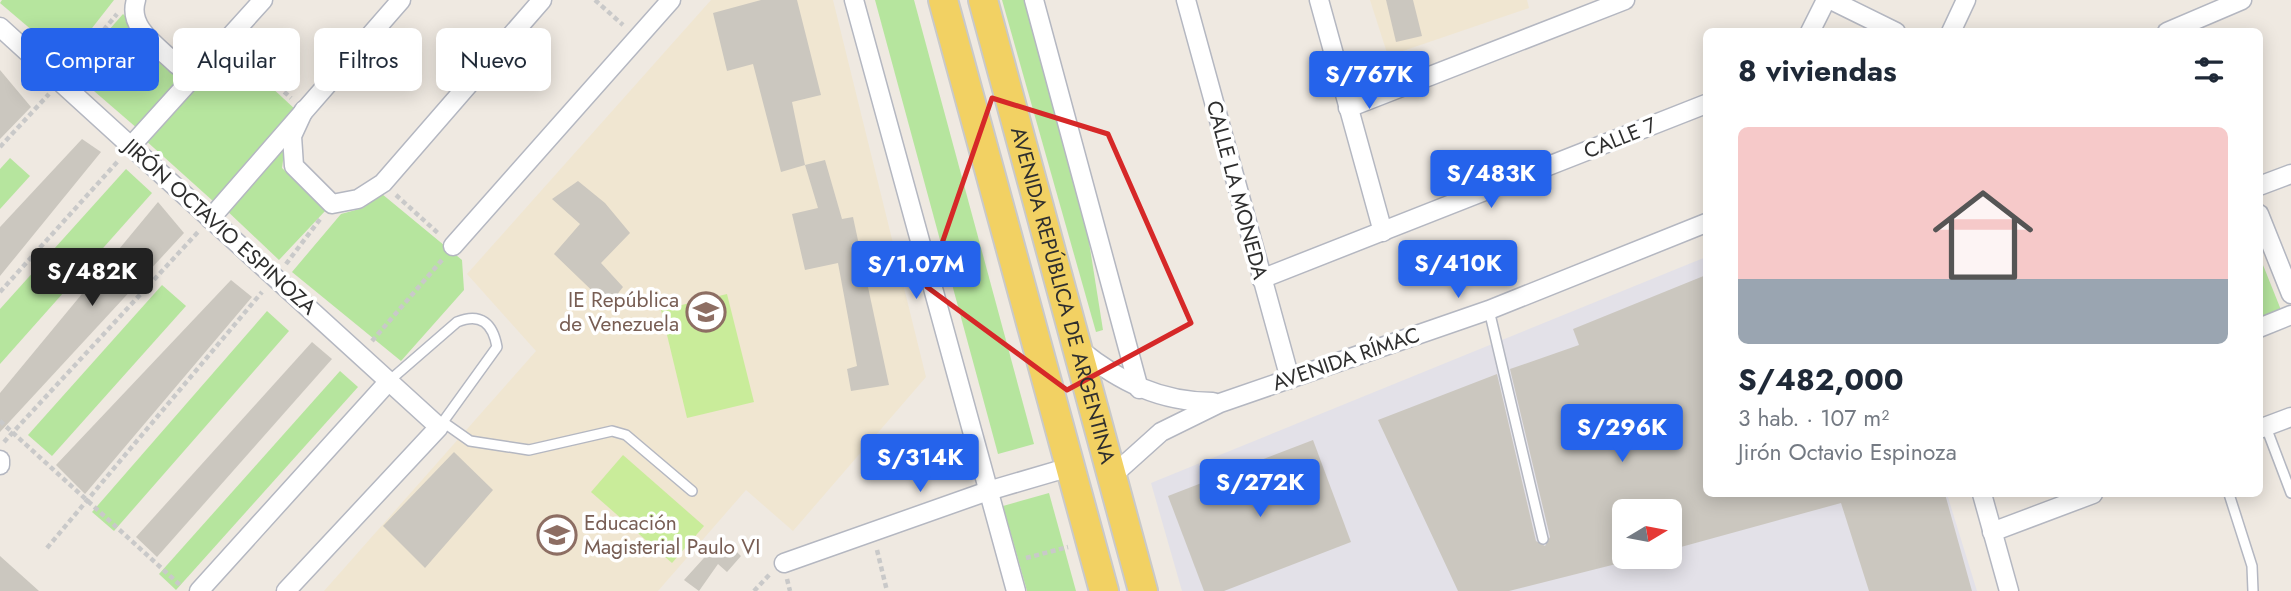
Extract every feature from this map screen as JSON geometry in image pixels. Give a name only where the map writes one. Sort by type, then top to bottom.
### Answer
[{"type":"main road","name":"AVENIDA REPÚBLICA DE ARGENTINA","points":[[943,0],[1104,591]]},
{"type":"main road","name":"AVENIDA REPÚBLICA DE ARGENTINA","points":[[983,0],[1143,591]]},
{"type":"street","points":[[136,0],[132,12],[135,24],[173,61]]},
{"type":"street","points":[[237,28],[263,0]]},
{"type":"street","points":[[210,219],[401,0]]},
{"type":"street","points":[[304,110],[292,136],[294,166],[332,204],[358,199],[383,183],[542,0]]},
{"type":"street","points":[[453,246],[671,0]]},
{"type":"street","points":[[854,0],[1016,591]]},
{"type":"street","points":[[1034,0],[1139,389]]},
{"type":"street","name":"CALLE LA MONEDA","points":[[1186,0],[1290,379]]},
{"type":"street","points":[[1319,0],[1383,232]]},
{"type":"street","points":[[1348,108],[1625,0]]},
{"type":"street","points":[[1812,28],[1829,0],[1888,28]]},
{"type":"street","points":[[1953,28],[1966,0]]},
{"type":"street","points":[[2188,27],[2242,0]]},
{"type":"street","name":"JIRÓN OCTAVIO ESPINOZA","points":[[0,27],[21,46]]},
{"type":"street","name":"JIRÓN OCTAVIO ESPINOZA","points":[[70,91],[360,355],[441,425]]},
{"type":"street","points":[[131,146],[179,91]]},
{"type":"street","name":"CALLE 7","points":[[1261,279],[1703,105]]},
{"type":"street","points":[[2263,184],[2291,174]]},
{"type":"street","name":"AVENIDA RÍMAC","points":[[1112,476],[1161,432],[1220,402],[1489,310],[1703,224]]},
{"type":"street","points":[[2263,224],[2291,294]]},
{"type":"street","points":[[2263,326],[2291,316]]},
{"type":"street","name":"AVENIDA RÍMAC","points":[[1079,349],[1107,372],[1139,389],[1193,402],[1220,402]]},
{"type":"street","points":[[199,591],[389,381]]},
{"type":"street","points":[[2263,428],[2291,417]]},
{"type":"street","points":[[286,591],[441,425]]},
{"type":"street","points":[[784,563],[988,491],[1070,467]]},
{"type":"street","points":[[1983,497],[2008,591]]},
{"type":"street","points":[[1992,533],[2085,497]]},
{"type":"lane","points":[[1489,310],[1543,539]]},
{"type":"lane","points":[[389,381],[457,322],[470,317],[483,319],[494,331],[496,347],[441,425],[470,441],[529,450],[612,431],[626,435],[692,491]]},
{"type":"lane","points":[[2263,430],[2291,493]]},
{"type":"lane","points":[[2230,497],[2252,566],[2253,591]]},
{"type":"path","points":[[595,0],[636,37]]},
{"type":"path","points":[[105,28],[120,10]]},
{"type":"path","points":[[0,148],[52,91]]},
{"type":"path","points":[[283,91],[304,110]]},
{"type":"path","points":[[0,292],[131,146]]},
{"type":"path","points":[[360,355],[453,246],[383,183]]},
{"type":"path","points":[[47,548],[275,278],[332,204]]},
{"type":"path","points":[[0,446],[210,219]]},
{"type":"path","points":[[0,421],[187,591]]},
{"type":"path","points":[[872,532],[887,591]]},
{"type":"path","points":[[1008,563],[1090,541]]},
{"type":"highlighted area","points":[[992,98],[1108,134],[1191,323],[1067,390],[927,287]]},
{"type":"shaded area","name":"IE República de Venezuela","points":[[711,0],[833,0],[926,377],[793,531],[746,490],[658,591],[324,591],[536,351],[467,274]]},
{"type":"shaded area","points":[[1370,0],[1527,0],[1529,8],[1388,56]]},
{"type":"shaded area","points":[[1703,258],[1703,497],[1948,497],[1977,591],[1182,591],[1151,483]]},
{"type":"green space","points":[[2,0],[114,0],[92,28],[29,28],[0,3]]},
{"type":"green space","points":[[875,0],[914,0],[1034,444],[998,454]]},
{"type":"green space","points":[[1002,0],[1026,0],[1086,223],[1103,330],[1096,332]]},
{"type":"green space","points":[[123,14],[137,28],[111,28]]},
{"type":"green space","points":[[159,51],[173,65],[173,89],[138,129],[94,91],[159,91]]},
{"type":"green space","points":[[187,91],[275,91],[297,111],[214,202],[144,139]]},
{"type":"green space","points":[[286,139],[282,168],[326,210],[279,260],[223,207]]},
{"type":"green space","points":[[10,158],[30,176],[0,209],[0,169]]},
{"type":"green space","points":[[126,169],[152,193],[0,364],[0,309]]},
{"type":"green space","points":[[382,194],[462,260],[464,290],[401,361],[292,272],[341,214],[363,208]]},
{"type":"green space","points":[[2263,265],[2281,310],[2263,317]]},
{"type":"green space","points":[[162,285],[186,306],[52,456],[28,435]]},
{"type":"green space","points":[[727,294],[754,402],[687,418],[661,310]]},
{"type":"green space","points":[[267,311],[289,331],[114,531],[92,512]]},
{"type":"green space","points":[[340,371],[358,387],[176,590],[159,574]]},
{"type":"green space","points":[[623,455],[704,526],[672,563],[591,492]]},
{"type":"green space","points":[[1049,493],[1076,591],[1027,591],[1003,506]]},
{"type":"building","points":[[761,0],[797,0],[821,95],[792,102],[805,165],[781,172],[753,64],[727,71],[713,13]]},
{"type":"building","points":[[1386,0],[1413,0],[1422,36],[1396,42]]},
{"type":"building","points":[[0,70],[31,107],[0,139]]},
{"type":"building","points":[[82,139],[101,152],[0,276],[0,227]]},
{"type":"building","points":[[825,160],[842,219],[853,217],[889,385],[851,391],[847,369],[857,366],[838,263],[805,270],[792,214],[818,208],[805,165]]},
{"type":"building","points":[[578,181],[605,203],[630,233],[601,263],[623,287],[608,306],[554,254],[580,224],[552,199]]},
{"type":"building","points":[[158,202],[184,233],[0,432],[0,393]]},
{"type":"building","points":[[1703,276],[1703,497],[1946,497],[1972,591],[1869,591],[1841,503],[1682,547],[1682,499],[1612,499],[1612,565],[1509,591],[1458,591],[1378,420],[1497,374],[1536,541],[1545,546],[1550,537],[1510,369],[1579,345],[1573,329]]},
{"type":"building","points":[[231,280],[252,297],[85,494],[56,465]]},
{"type":"building","points":[[312,342],[332,359],[157,557],[136,537]]},
{"type":"building","points":[[1313,440],[1351,542],[1224,591],[1204,591],[1168,496]]},
{"type":"building","points":[[454,452],[493,490],[425,568],[383,526]]},
{"type":"building","points":[[722,538],[741,556],[727,572],[718,564],[699,591],[684,580]]},
{"type":"building","points":[[0,556],[39,591],[0,591]]},
{"type":"place","name":"IE República de Venezuela","points":[[706,312]]},
{"type":"place","name":"Educación Magisterial Paulo VI","points":[[557,535]]}]
